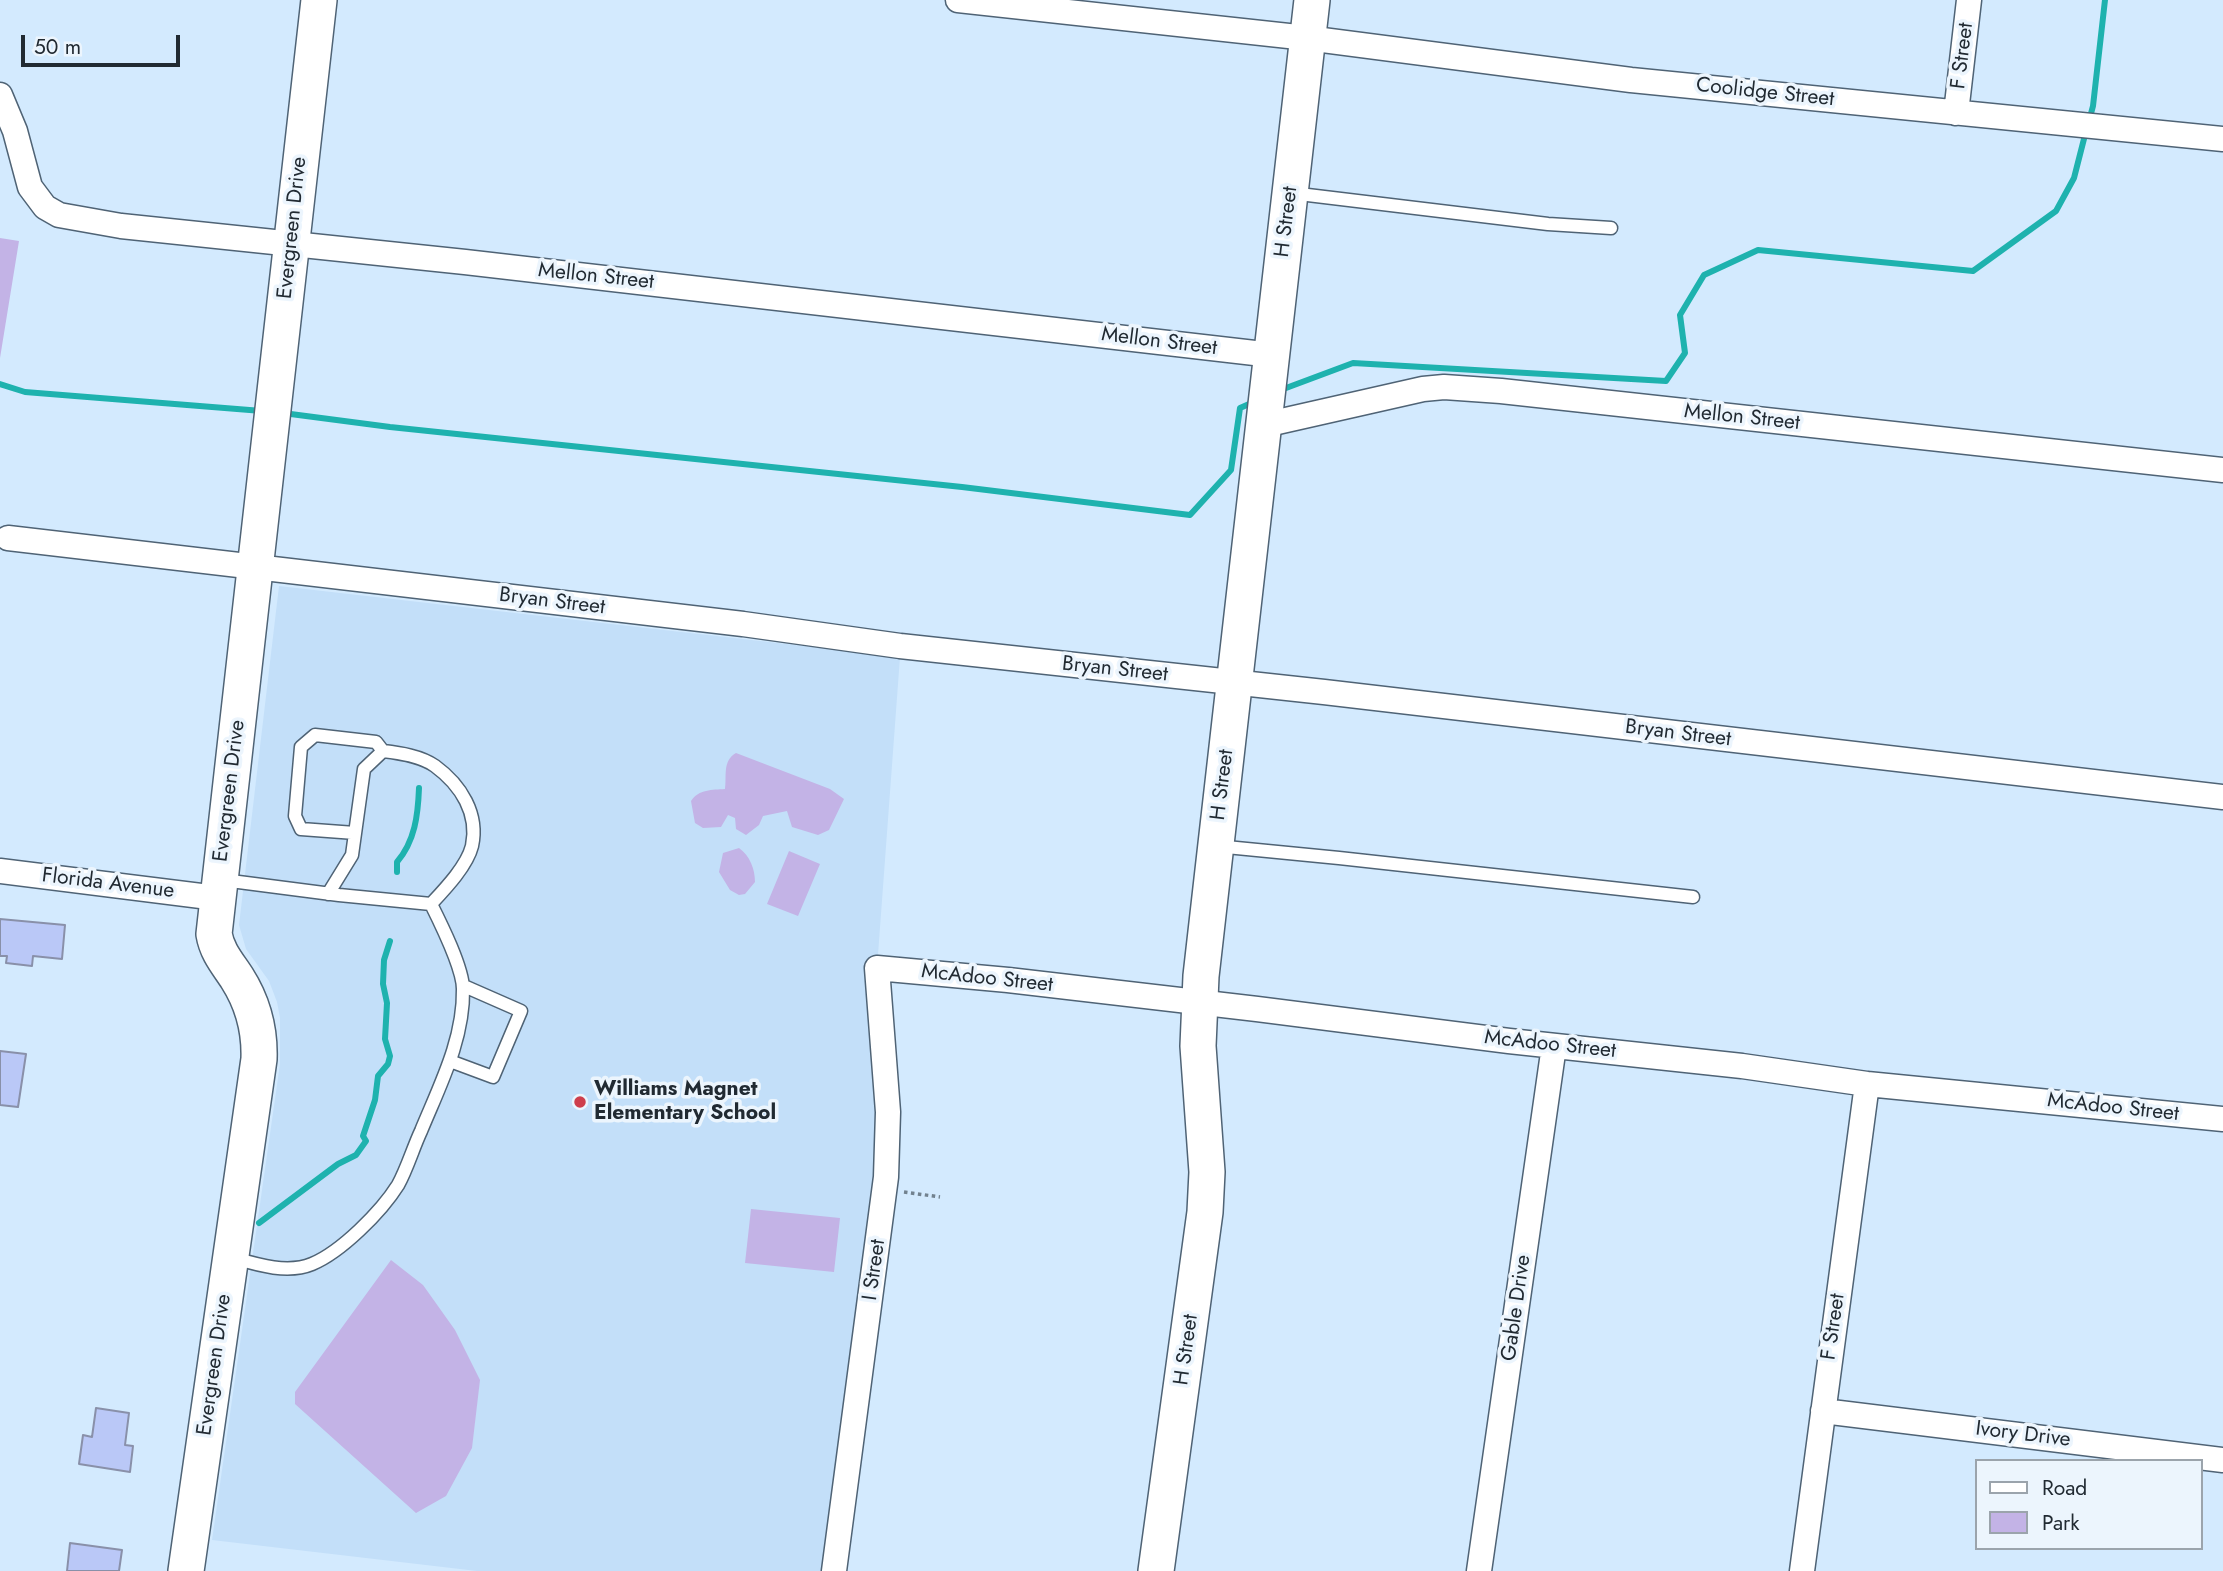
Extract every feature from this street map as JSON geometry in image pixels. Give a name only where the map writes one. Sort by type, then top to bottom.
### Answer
[{"type":"street","name":"Evergreen Drive","points":[[186,1571],[259,1059],[259,1039],[249,1002],[216,944],[214,934],[319,0]]},
{"type":"street","name":"Coolidge Street","points":[[958,0],[1307,38],[1631,80],[2223,139]]},
{"type":"street","name":"H Street","points":[[1156,1571],[1205,1212],[1206,1172],[1198,1046],[1201,976],[1312,0]]},
{"type":"street","name":"F Street","points":[[1956,113],[1969,0]]},
{"type":"street","name":"Mellon Street","points":[[0,95],[15,131],[30,187],[45,208],[59,215],[121,226],[291,243],[1271,363]]},
{"type":"street","name":"Mellon Street","points":[[1265,418],[1303,418],[1398,393],[1444,387],[2223,470]]},
{"type":"street","name":"Bryan Street","points":[[8,538],[729,623],[900,646],[2223,797]]},
{"type":"street","name":"Florida Avenue","points":[[0,871],[218,888]]},
{"type":"street","name":"McAdoo Street","points":[[877,968],[1201,1002],[1554,1046],[1742,1066],[1867,1084],[2223,1119]]},
{"type":"street","name":"I Street","points":[[834,1571],[885,1189],[888,1112],[877,968]]},
{"type":"street","name":"Gable Drive","points":[[1479,1571],[1554,1046]]},
{"type":"street","name":"F Street","points":[[1802,1571],[1867,1084]]},
{"type":"street","name":"Ivory Drive","points":[[1823,1411],[2223,1460]]},
{"type":"lane","points":[[1291,193],[1611,228]]},
{"type":"lane","points":[[355,833],[301,829],[295,816],[302,747],[315,736],[376,742],[383,751],[406,754],[435,766],[464,796],[474,820],[472,848],[453,880],[432,904]]},
{"type":"lane","points":[[328,894],[352,855],[364,769],[383,751]]},
{"type":"lane","points":[[1216,846],[1693,897]]},
{"type":"lane","points":[[218,888],[328,894],[432,904]]},
{"type":"lane","points":[[230,1257],[260,1265],[297,1268],[311,1265],[348,1240],[398,1185],[450,1061],[461,1025],[464,986],[432,904]]},
{"type":"lane","points":[[450,1061],[492,1077],[520,1011],[464,986]]},
{"type":"path","points":[[885,1189],[940,1197]]},
{"type":"shaded area","name":"Williams Magnet Elementary School","points":[[279,586],[900,657],[877,968],[888,1140],[833,1571],[477,1571],[212,1540],[280,1064],[280,1018],[277,1002],[269,981],[246,949],[239,925]]},
{"type":"green space","points":[[0,238],[19,241],[0,358]]},
{"type":"green space","points":[[736,753],[830,789],[844,799],[829,830],[818,835],[792,827],[787,811],[763,816],[759,825],[746,835],[736,829],[735,818],[728,815],[721,827],[703,828],[695,823],[691,801],[702,792],[725,789],[727,765]]},
{"type":"green space","points":[[739,848],[751,863],[755,882],[745,894],[739,895],[730,890],[719,872],[723,853]]},
{"type":"green space","points":[[789,851],[820,864],[798,916],[767,904]]},
{"type":"green space","points":[[751,1209],[840,1218],[834,1272],[745,1263]]},
{"type":"green space","points":[[391,1260],[423,1285],[455,1330],[480,1380],[472,1448],[446,1496],[416,1513],[295,1404],[295,1392]]},
{"type":"building","points":[[0,919],[65,925],[62,959],[33,956],[32,966],[6,963],[7,956],[0,956]]},
{"type":"building","points":[[0,1051],[26,1054],[18,1107],[0,1105]]},
{"type":"building","points":[[96,1408],[129,1413],[125,1445],[133,1446],[130,1472],[79,1464],[83,1435],[92,1437]]},
{"type":"building","points":[[70,1543],[122,1550],[119,1571],[67,1571]]},
{"type":"waterway","points":[[2089,121],[2105,0]]},
{"type":"waterway","points":[[1278,391],[1353,363],[1666,381],[1685,353],[1680,315],[1704,275],[1758,250],[1973,271],[2056,211],[2074,178],[2086,131]]},
{"type":"waterway","points":[[0,384],[25,392],[262,411]]},
{"type":"waterway","points":[[283,413],[390,427],[962,487],[1190,515],[1231,470],[1240,408],[1256,401]]},
{"type":"waterway","points":[[397,872],[397,862],[408,845],[414,827],[419,788]]},
{"type":"waterway","points":[[259,1223],[338,1164],[356,1155],[366,1141],[363,1136],[375,1100],[378,1076],[388,1064],[390,1056],[385,1039],[387,1003],[383,984],[384,960],[390,941]]},
{"type":"place","name":"Williams Magnet Elementary School","points":[[580,1102]]}]
